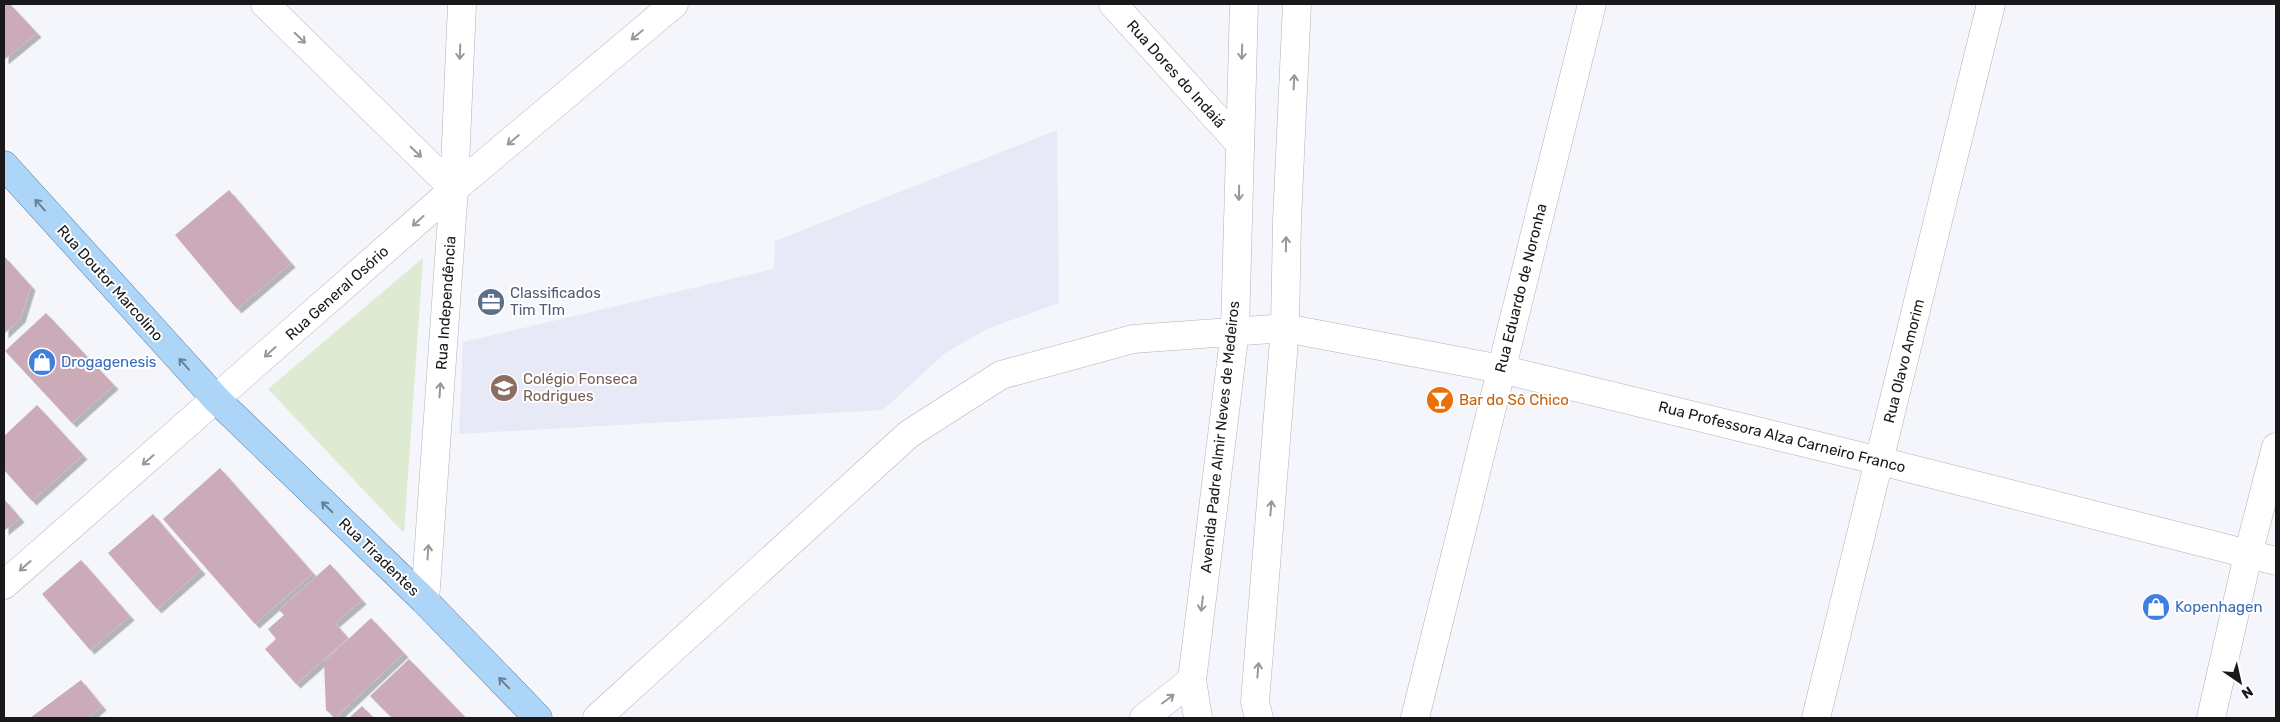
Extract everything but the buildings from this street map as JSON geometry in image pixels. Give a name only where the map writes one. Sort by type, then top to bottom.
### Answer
[{"type":"main road","name":"Rua Doutor Marcolino","points":[[4,165],[216,400]]},
{"type":"main road","name":"Rua Tiradentes","points":[[216,400],[425,601],[538,718]]},
{"type":"street","points":[[265,4],[454,189]]},
{"type":"street","name":"Rua Independência","points":[[425,601],[454,189],[462,4]]},
{"type":"street","name":"Rua General Osório","points":[[4,585],[454,189],[674,4]]},
{"type":"street","name":"Rua Dores do Indaiá","points":[[1113,4],[1240,144]]},
{"type":"street","name":"Avenida Padre Almir Neves de Medeiros","points":[[1198,718],[1192,680],[1235,330],[1244,4]]},
{"type":"street","points":[[1259,718],[1255,702],[1285,328],[1287,220],[1297,4]]},
{"type":"street","name":"Rua Eduardo de Noronha","points":[[1416,718],[1592,4]]},
{"type":"street","name":"Rua Olavo Amorim","points":[[1816,718],[1991,4]]},
{"type":"street","name":"Rua Professora Alza Carneiro Franco","points":[[597,718],[909,434],[1001,376],[1133,339],[1235,330],[1285,328],[1501,369],[1880,460],[2276,561]]},
{"type":"street","points":[[2211,718],[2248,555],[2276,447]]},
{"type":"street","points":[[1144,718],[1192,680]]},
{"type":"shaded area","points":[[1057,130],[1059,303],[987,329],[944,354],[883,410],[459,434],[463,342],[774,269],[775,241]]},
{"type":"green space","points":[[423,258],[404,533],[268,389]]},
{"type":"place","name":"Classificados Tim TIm","points":[[491,302]]},
{"type":"place","name":"Drogagenesis","points":[[42,362]]},
{"type":"place","name":"Colégio Fonseca Rodrigues","points":[[504,388]]},
{"type":"place","name":"Bar do Sô Chico","points":[[1440,400]]},
{"type":"place","name":"Kopenhagen","points":[[2156,607]]}]
